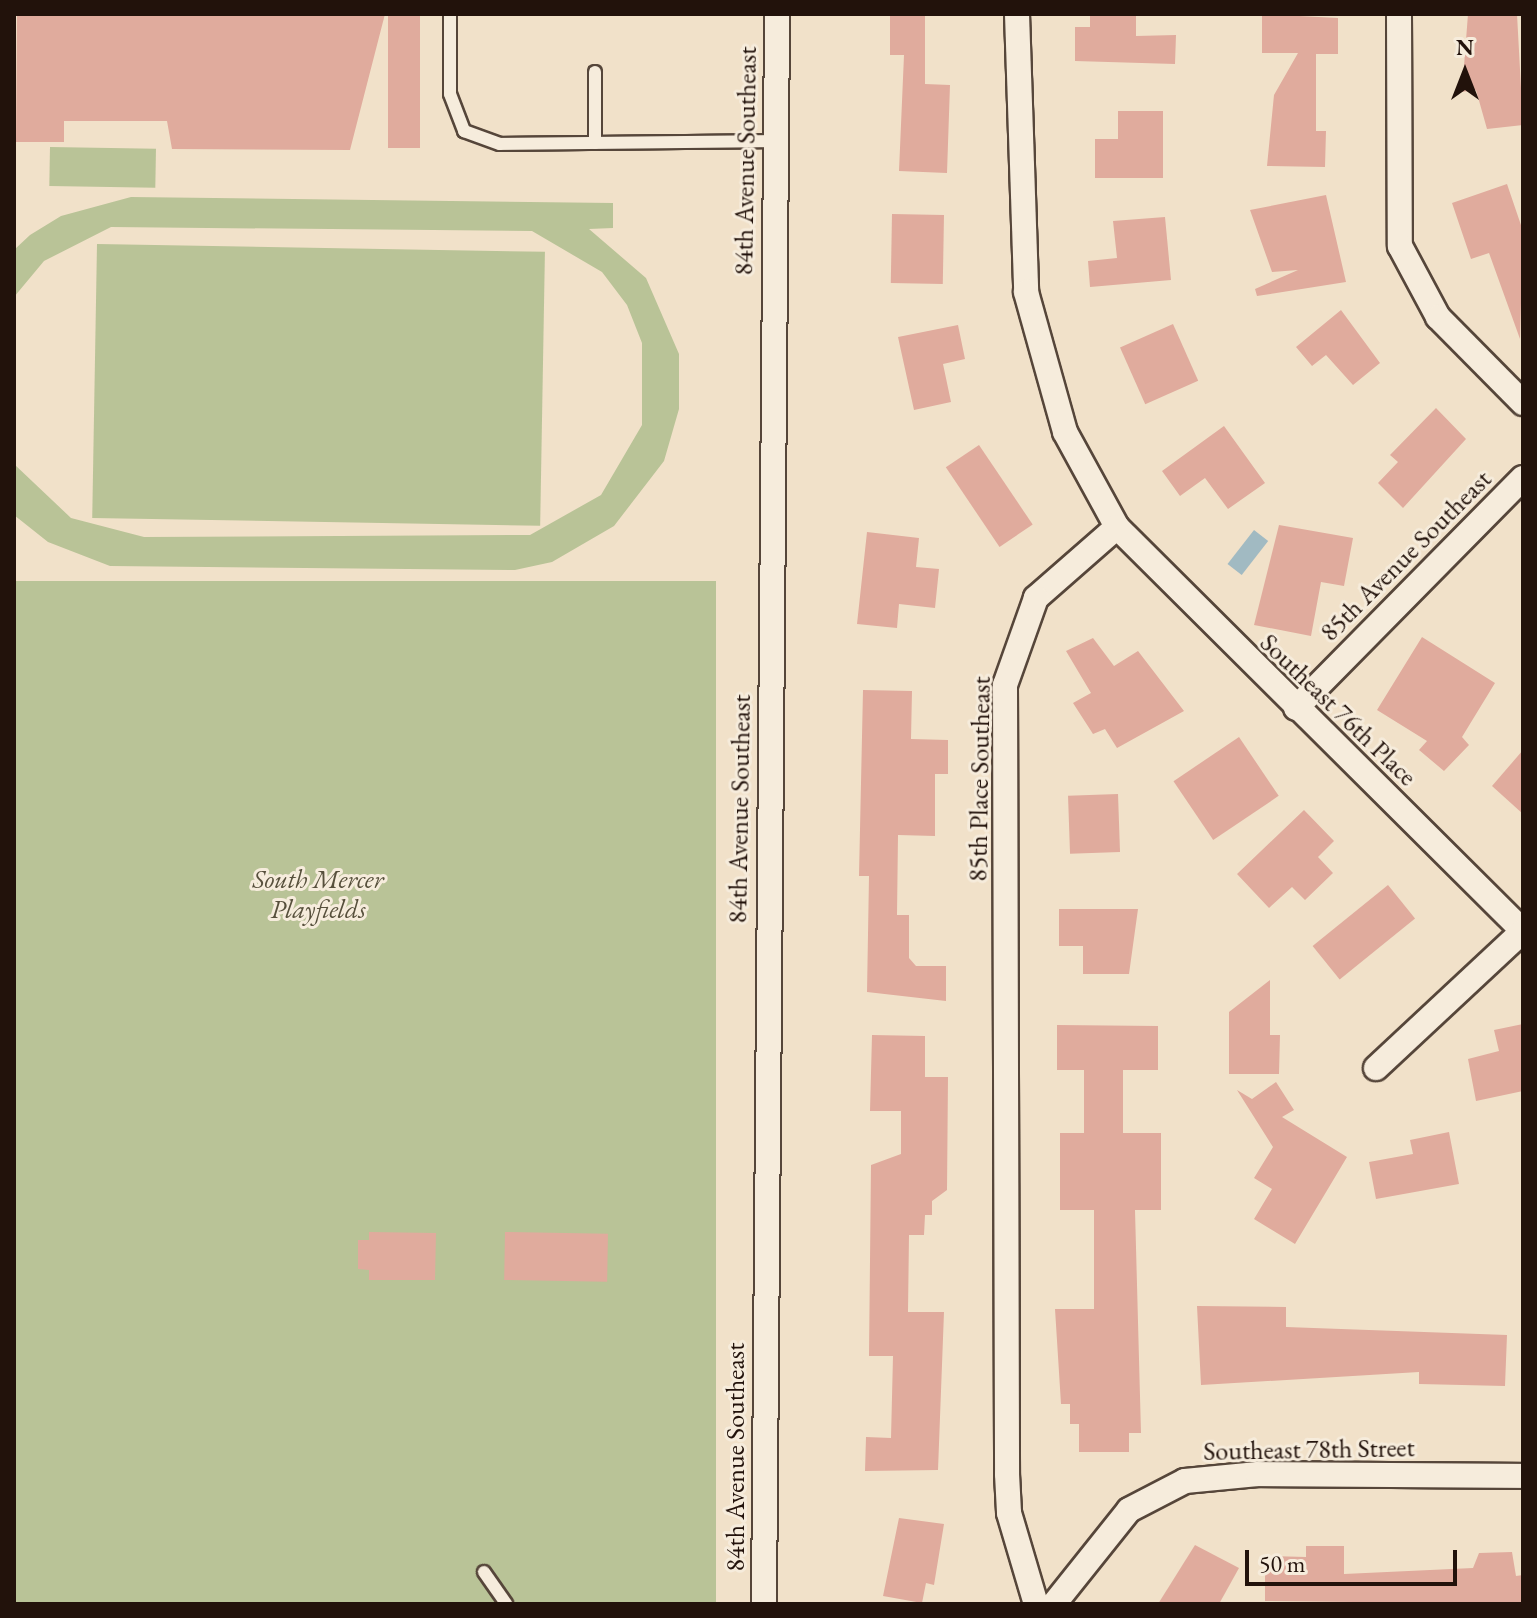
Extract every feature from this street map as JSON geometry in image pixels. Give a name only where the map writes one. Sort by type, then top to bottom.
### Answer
[{"type":"street","name":"84th Avenue Southeast","points":[[764,1604],[777,14]]},
{"type":"street","points":[[1017,14],[1026,292],[1065,432],[1117,527]]},
{"type":"street","points":[[1399,14],[1400,246],[1438,317],[1523,403]]},
{"type":"street","name":"85th Avenue Southeast","points":[[1296,708],[1523,478]]},
{"type":"street","name":"Southeast 76th Place","points":[[1117,527],[1522,930],[1376,1068]]},
{"type":"street","name":"85th Place Southeast","points":[[1036,1604],[1019,1555],[1007,1474],[1005,685],[1036,598],[1117,527]]},
{"type":"street","name":"Southeast 78th Street","points":[[1054,1604],[1120,1518],[1185,1481],[1258,1474],[1523,1476]]},
{"type":"lane","points":[[450,14],[450,94],[464,131],[500,144],[775,141]]},
{"type":"lane","points":[[595,72],[595,143]]},
{"type":"lane","points":[[484,1572],[506,1604]]},
{"type":"green space","points":[[50,147],[156,149],[155,188],[49,186]]},
{"type":"green space","points":[[131,197],[613,203],[613,228],[589,229],[646,278],[679,354],[679,409],[664,461],[614,526],[552,562],[515,570],[110,566],[48,542],[14,515],[14,464],[71,518],[144,537],[530,535],[601,495],[642,425],[642,343],[627,305],[602,272],[532,231],[111,227],[44,261],[14,297],[14,250],[30,235],[61,216]]},
{"type":"green space","points":[[97,244],[545,252],[540,526],[92,518]]},
{"type":"green space","name":"South Mercer Playfields","points":[[14,581],[716,581],[716,1604],[14,1604]]},
{"type":"water","points":[[1254,530],[1268,541],[1242,575],[1228,564]]},
{"type":"building","points":[[17,14],[385,14],[350,150],[172,149],[167,121],[64,121],[64,142],[16,142]]},
{"type":"building","points":[[388,14],[420,14],[420,148],[388,148]]},
{"type":"building","points":[[890,14],[925,14],[925,84],[950,85],[947,173],[899,171],[904,55],[890,55]]},
{"type":"building","points":[[1090,14],[1136,14],[1136,36],[1176,35],[1175,64],[1075,61],[1075,27],[1090,27]]},
{"type":"building","points":[[1262,14],[1338,18],[1338,54],[1316,54],[1316,131],[1326,131],[1325,167],[1267,166],[1274,95],[1298,53],[1262,53]]},
{"type":"building","points":[[1468,14],[1517,14],[1523,125],[1487,129],[1476,90],[1462,92]]},
{"type":"building","points":[[1118,111],[1163,111],[1163,178],[1095,178],[1095,139],[1118,139]]},
{"type":"building","points":[[1507,184],[1523,231],[1520,339],[1489,253],[1471,259],[1452,203]]},
{"type":"building","points":[[1326,195],[1346,282],[1257,296],[1255,289],[1298,270],[1272,272],[1250,210]]},
{"type":"building","points":[[892,214],[944,215],[943,284],[891,283]]},
{"type":"building","points":[[1165,217],[1171,280],[1090,287],[1088,261],[1117,258],[1113,221]]},
{"type":"building","points":[[1341,310],[1380,363],[1353,385],[1326,355],[1312,366],[1296,347]]},
{"type":"building","points":[[1173,324],[1198,381],[1145,404],[1120,348]]},
{"type":"building","points":[[958,325],[965,359],[943,364],[951,402],[914,410],[898,337]]},
{"type":"building","points":[[1436,408],[1466,439],[1403,508],[1378,483],[1398,462],[1390,455]]},
{"type":"building","points":[[1224,426],[1265,483],[1228,509],[1205,478],[1180,496],[1162,471]]},
{"type":"building","points":[[979,445],[1033,525],[1000,547],[946,467]]},
{"type":"building","points":[[1279,525],[1353,538],[1344,586],[1321,582],[1311,636],[1254,625]]},
{"type":"building","points":[[867,532],[919,538],[916,567],[939,569],[935,608],[899,604],[897,628],[857,624]]},
{"type":"building","points":[[1422,637],[1495,683],[1462,737],[1469,745],[1444,771],[1419,750],[1427,741],[1377,710]]},
{"type":"building","points":[[1093,638],[1114,666],[1138,651],[1184,711],[1117,748],[1105,729],[1093,734],[1073,703],[1091,693],[1066,651]]},
{"type":"building","points":[[863,690],[912,691],[911,739],[948,740],[948,774],[935,774],[935,836],[898,835],[897,915],[909,915],[909,958],[916,966],[946,966],[946,1001],[867,992],[869,876],[859,876]]},
{"type":"building","points":[[1239,737],[1279,796],[1213,840],[1174,781]]},
{"type":"building","points":[[1523,750],[1523,814],[1492,786]]},
{"type":"building","points":[[1118,794],[1120,852],[1070,854],[1068,796]]},
{"type":"building","points":[[1304,810],[1334,841],[1318,857],[1333,873],[1305,900],[1292,887],[1269,908],[1237,874]]},
{"type":"building","points":[[1388,885],[1415,918],[1340,979],[1313,946]]},
{"type":"building","points":[[1059,909],[1138,909],[1129,974],[1083,974],[1083,946],[1059,946]]},
{"type":"building","points":[[1270,980],[1270,1035],[1280,1035],[1279,1074],[1229,1074],[1229,1012]]},
{"type":"building","points":[[1523,1024],[1523,1091],[1476,1101],[1468,1059],[1499,1051],[1494,1030]]},
{"type":"building","points":[[1057,1025],[1158,1026],[1158,1070],[1123,1070],[1123,1133],[1161,1133],[1161,1210],[1135,1210],[1141,1433],[1129,1433],[1129,1452],[1079,1452],[1079,1424],[1070,1424],[1070,1404],[1061,1404],[1055,1309],[1094,1309],[1094,1210],[1060,1210],[1060,1133],[1084,1133],[1084,1070],[1057,1070]]},
{"type":"building","points":[[872,1035],[925,1036],[925,1077],[948,1077],[947,1190],[932,1201],[932,1215],[925,1215],[924,1235],[909,1235],[908,1312],[944,1312],[938,1470],[865,1471],[866,1437],[891,1438],[893,1356],[869,1356],[871,1165],[901,1154],[901,1111],[870,1111]]},
{"type":"building","points":[[1276,1082],[1294,1110],[1282,1117],[1347,1157],[1295,1244],[1254,1219],[1272,1189],[1254,1178],[1273,1147],[1237,1090],[1252,1099]]},
{"type":"building","points":[[1449,1132],[1459,1184],[1376,1199],[1369,1162],[1413,1154],[1410,1140]]},
{"type":"building","points":[[369,1232],[436,1233],[435,1280],[369,1280],[369,1270],[358,1269],[358,1240],[369,1240]]},
{"type":"building","points":[[505,1232],[608,1234],[607,1282],[504,1280]]},
{"type":"building","points":[[1197,1306],[1286,1307],[1286,1327],[1507,1335],[1505,1386],[1419,1384],[1419,1372],[1201,1385]]},
{"type":"building","points":[[899,1518],[944,1524],[934,1585],[926,1583],[922,1603],[883,1596]]},
{"type":"building","points":[[1195,1545],[1239,1568],[1219,1604],[1158,1604]]},
{"type":"building","points":[[1306,1546],[1344,1546],[1344,1574],[1473,1568],[1479,1553],[1512,1552],[1516,1576],[1523,1575],[1523,1604],[1265,1601],[1265,1556],[1306,1557]]}]
